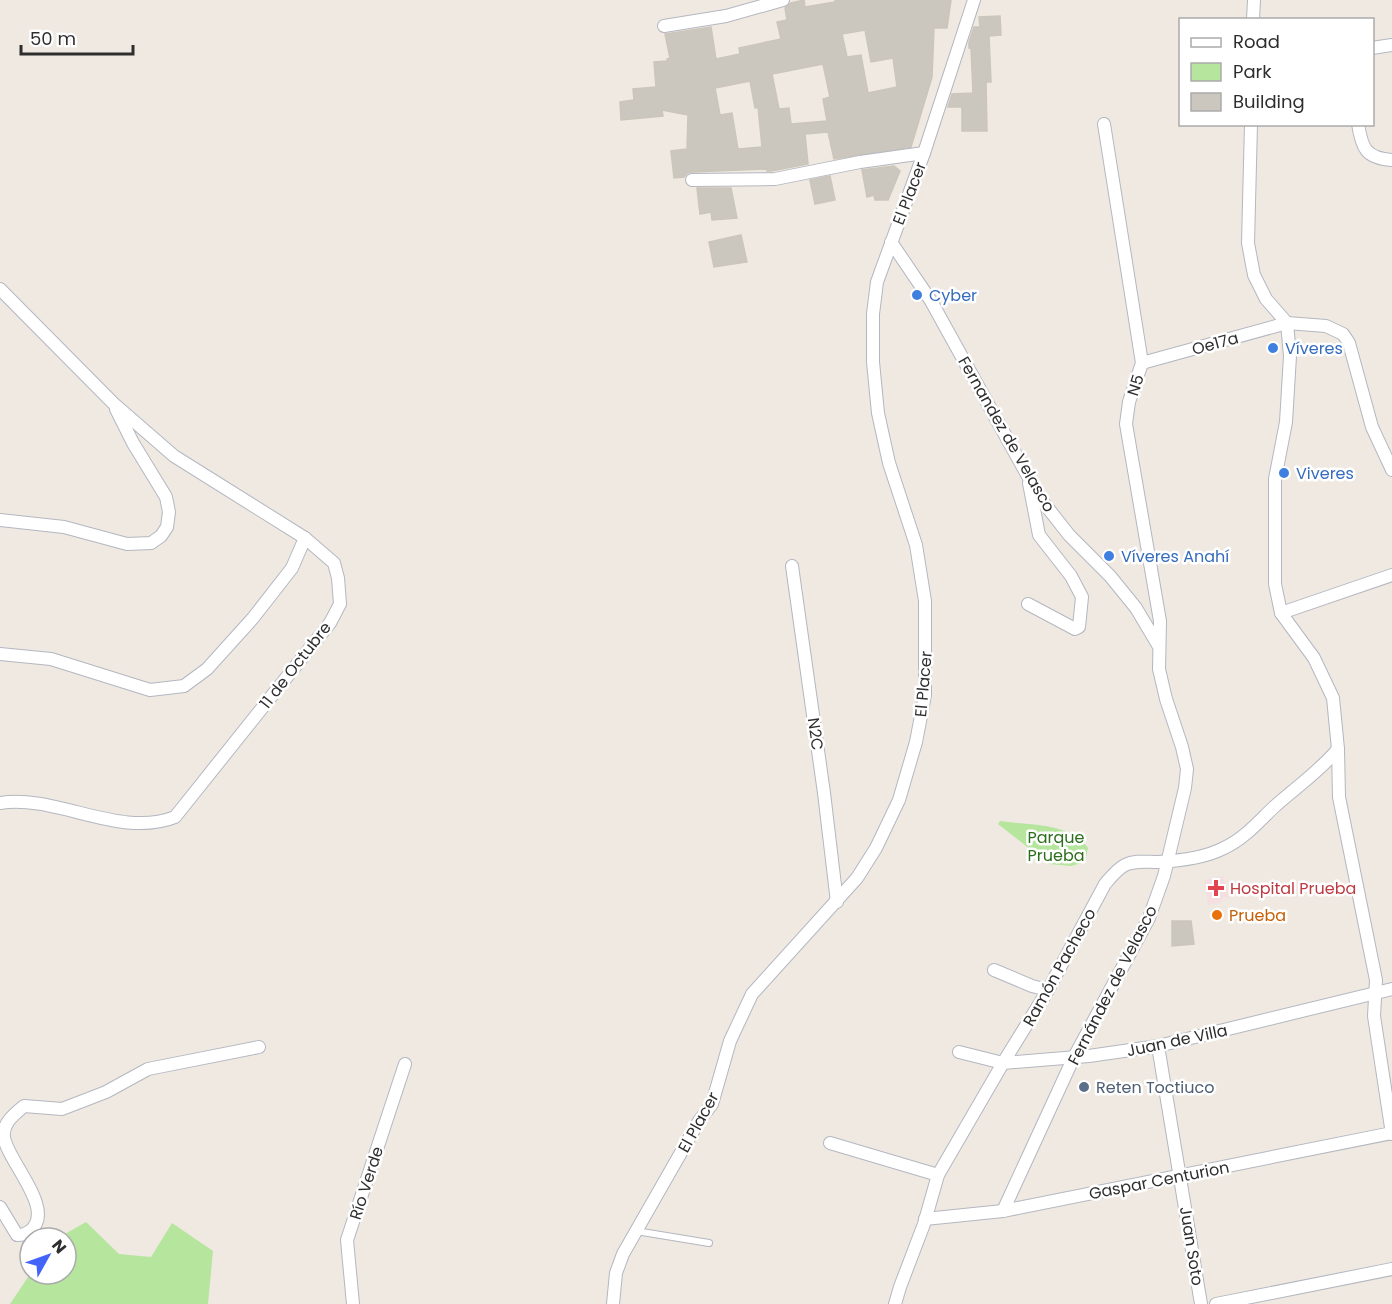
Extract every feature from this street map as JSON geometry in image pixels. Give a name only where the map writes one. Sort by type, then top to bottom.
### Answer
[{"type":"street","points":[[664,26],[726,16],[783,0]]},
{"type":"street","name":"El Placer","points":[[613,1304],[616,1273],[623,1254],[699,1121],[712,1104],[730,1041],[753,994],[857,878],[876,848],[899,800],[916,742],[926,695],[925,601],[916,545],[889,463],[879,413],[873,362],[873,314],[877,282],[924,153],[974,0]]},
{"type":"street","points":[[1253,18],[1254,0]]},
{"type":"street","points":[[1374,48],[1392,45]]},
{"type":"street","name":"N5","points":[[1104,124],[1142,363],[1129,402],[1126,424],[1160,621],[1158,645]]},
{"type":"street","points":[[1251,126],[1248,243],[1254,275],[1266,299],[1287,323],[1290,356],[1286,422],[1275,479],[1275,584],[1281,613],[1314,658],[1333,698],[1340,797],[1376,980],[1374,1016],[1392,1134]]},
{"type":"street","points":[[1358,126],[1360,138],[1368,154],[1375,158],[1391,160]]},
{"type":"street","points":[[692,180],[775,179],[860,162],[924,153]]},
{"type":"street","name":"Fernandez de Velasco","points":[[891,242],[931,302],[1040,498],[1069,535],[1110,576],[1136,608],[1158,645]]},
{"type":"street","name":"11 de Octubre","points":[[0,289],[113,403],[174,456],[305,538],[334,563],[340,604],[330,623],[175,817],[161,823],[141,823],[104,818],[17,800],[0,803]]},
{"type":"street","name":"Oe17a","points":[[1142,363],[1287,323],[1326,326],[1343,334],[1348,343],[1372,427],[1392,470]]},
{"type":"street","points":[[0,520],[64,527],[127,544],[150,543],[161,536],[167,526],[169,512],[166,496],[133,443],[113,403]]},
{"type":"street","points":[[1027,473],[1039,535],[1071,576],[1082,597],[1079,627],[1075,629],[1028,604]]},
{"type":"street","points":[[0,654],[51,659],[150,690],[184,686],[207,669],[253,618],[292,568],[305,538]]},
{"type":"street","name":"N2C","points":[[792,566],[837,902]]},
{"type":"street","points":[[1281,613],[1392,575]]},
{"type":"street","name":"Fernández de Velasco","points":[[1003,1211],[1073,1059],[1149,918],[1168,861],[1185,788],[1187,769],[1166,699],[1159,669],[1158,645]]},
{"type":"street","name":"Ramón Pacheco","points":[[895,1304],[938,1175],[1048,990],[1105,884],[1124,865],[1137,861],[1168,861],[1207,855],[1224,849],[1243,837],[1274,807],[1325,765],[1338,749]]},
{"type":"street","points":[[994,970],[1032,986],[1048,990]]},
{"type":"street","name":"Juan de Villa","points":[[959,1052],[1003,1063],[1073,1059],[1158,1046],[1392,989]]},
{"type":"street","name":"Juan Soto","points":[[1158,1046],[1201,1304]]},
{"type":"street","points":[[0,1207],[17,1235],[24,1235],[35,1227],[38,1218],[33,1193],[11,1157],[4,1137],[9,1119],[24,1106],[63,1109],[106,1092],[147,1070],[259,1047]]},
{"type":"street","name":"Río Verde","points":[[353,1304],[347,1240],[405,1064]]},
{"type":"street","name":"Gaspar Centurion","points":[[925,1219],[1003,1211],[1392,1134]]},
{"type":"street","points":[[830,1143],[938,1175]]},
{"type":"street","points":[[1216,1304],[1392,1269]]},
{"type":"lane","points":[[636,1231],[709,1243]]},
{"type":"shaded area","name":"Hospital Prueba","points":[[1223,876],[1230,898],[1223,897],[1222,902],[1208,905],[1204,880]]},
{"type":"green space","name":"Parque Prueba","points":[[1000,821],[1048,827],[1071,834],[1088,848],[1085,862],[1071,866],[1049,864],[998,824]]},
{"type":"green space","points":[[86,1222],[119,1254],[151,1257],[172,1223],[213,1251],[208,1304],[10,1304],[22,1286],[78,1286],[78,1227]]},
{"type":"building","points":[[804,0],[805,7],[835,2],[835,0],[951,0],[947,28],[934,28],[932,77],[911,147],[834,159],[828,132],[805,134],[808,164],[771,171],[767,169],[692,172],[687,173],[684,177],[674,178],[671,151],[687,149],[688,115],[662,110],[663,116],[621,120],[620,102],[634,100],[633,89],[656,87],[654,62],[667,61],[670,58],[665,34],[711,27],[716,59],[740,54],[739,48],[781,39],[777,22],[787,20],[785,8],[791,3]],"holes":[[[865,30],[871,62],[893,58],[897,87],[868,93],[861,55],[847,57],[842,34]],[[823,64],[830,97],[823,99],[827,121],[791,124],[789,108],[779,109],[772,74]],[[750,81],[755,108],[758,107],[762,147],[738,149],[732,113],[720,115],[715,88]]]},
{"type":"building","points":[[1000,16],[1001,35],[989,36],[991,82],[986,82],[987,131],[962,131],[962,107],[948,107],[952,94],[973,93],[969,42],[974,27],[980,27],[979,17]]},
{"type":"building","points":[[894,166],[900,171],[888,200],[875,200],[874,195],[867,197],[862,170]]},
{"type":"building","points":[[830,176],[835,200],[815,204],[810,180]]},
{"type":"building","points":[[697,188],[731,188],[737,218],[712,220],[711,212],[700,214]]},
{"type":"building","points":[[741,235],[747,262],[714,267],[709,242]]},
{"type":"building","points":[[1172,921],[1191,921],[1194,944],[1172,946]]},
{"type":"place","name":"Cyber","points":[[917,295]]},
{"type":"place","name":"Víveres","points":[[1273,348]]},
{"type":"place","name":"Viveres","points":[[1284,473]]},
{"type":"place","name":"Víveres Anahí","points":[[1109,556]]},
{"type":"place","name":"Hospital Prueba","points":[[1216,888]]},
{"type":"place","name":"Prueba","points":[[1217,915]]},
{"type":"place","name":"Reten Toctiuco","points":[[1084,1087]]}]
